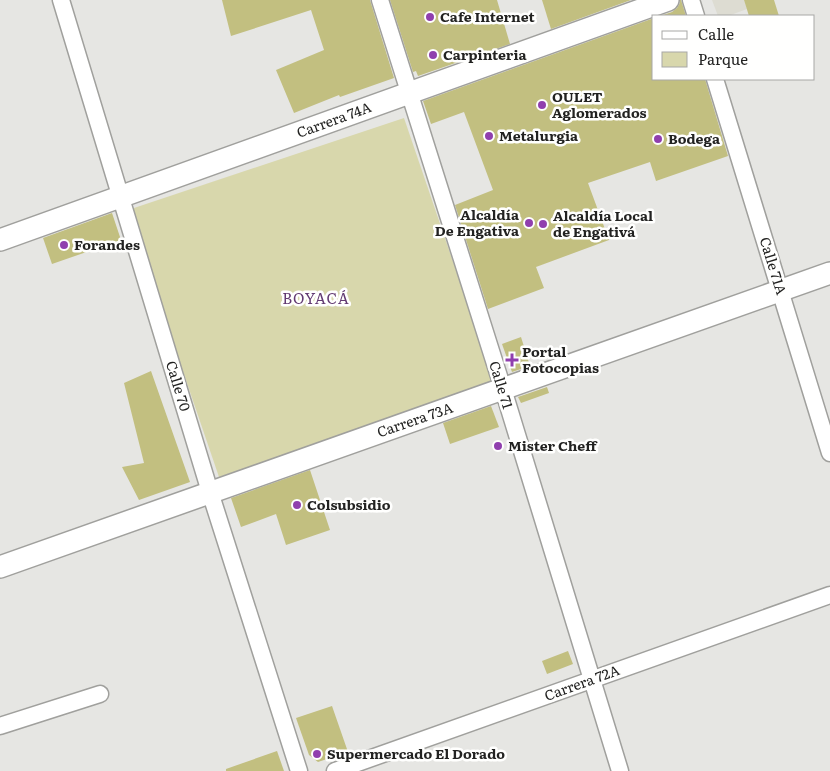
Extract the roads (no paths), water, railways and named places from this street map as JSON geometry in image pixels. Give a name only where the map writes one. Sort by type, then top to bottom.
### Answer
[{"type":"street","name":"Calle 70","points":[[62,0],[210,492],[299,771]]},
{"type":"street","name":"Calle 71","points":[[380,0],[503,389],[620,771]]},
{"type":"street","name":"Carrera 74A","points":[[0,240],[668,0]]},
{"type":"street","points":[[691,0],[696,15]]},
{"type":"street","name":"Calle 71A","points":[[715,80],[830,453]]},
{"type":"street","name":"Carrera 73A","points":[[0,567],[830,273]]},
{"type":"street","name":"Carrera 72A","points":[[335,771],[830,595]]},
{"type":"street","points":[[0,726],[100,694]]},
{"type":"place","name":"Cafe Internet","points":[[430,17]]},
{"type":"place","name":"Carpinteria","points":[[433,55]]},
{"type":"place","name":"OULET Aglomerados","points":[[542,105]]},
{"type":"place","name":"Metalurgia","points":[[489,136]]},
{"type":"place","name":"Bodega","points":[[658,139]]},
{"type":"place","name":"Alcaldía De Engativa","points":[[529,223]]},
{"type":"place","name":"Alcaldía Local de Engativá","points":[[543,224]]},
{"type":"place","name":"Forandes","points":[[64,245]]},
{"type":"place","name":"Portal Fotocopias","points":[[512,360]]},
{"type":"place","name":"Mister Cheff","points":[[498,446]]},
{"type":"place","name":"Colsubsidio","points":[[297,505]]},
{"type":"place","name":"Supermercado El Dorado","points":[[317,754]]},
{"type":"district","name":"BOYACÁ","points":[[316,299]]}]
